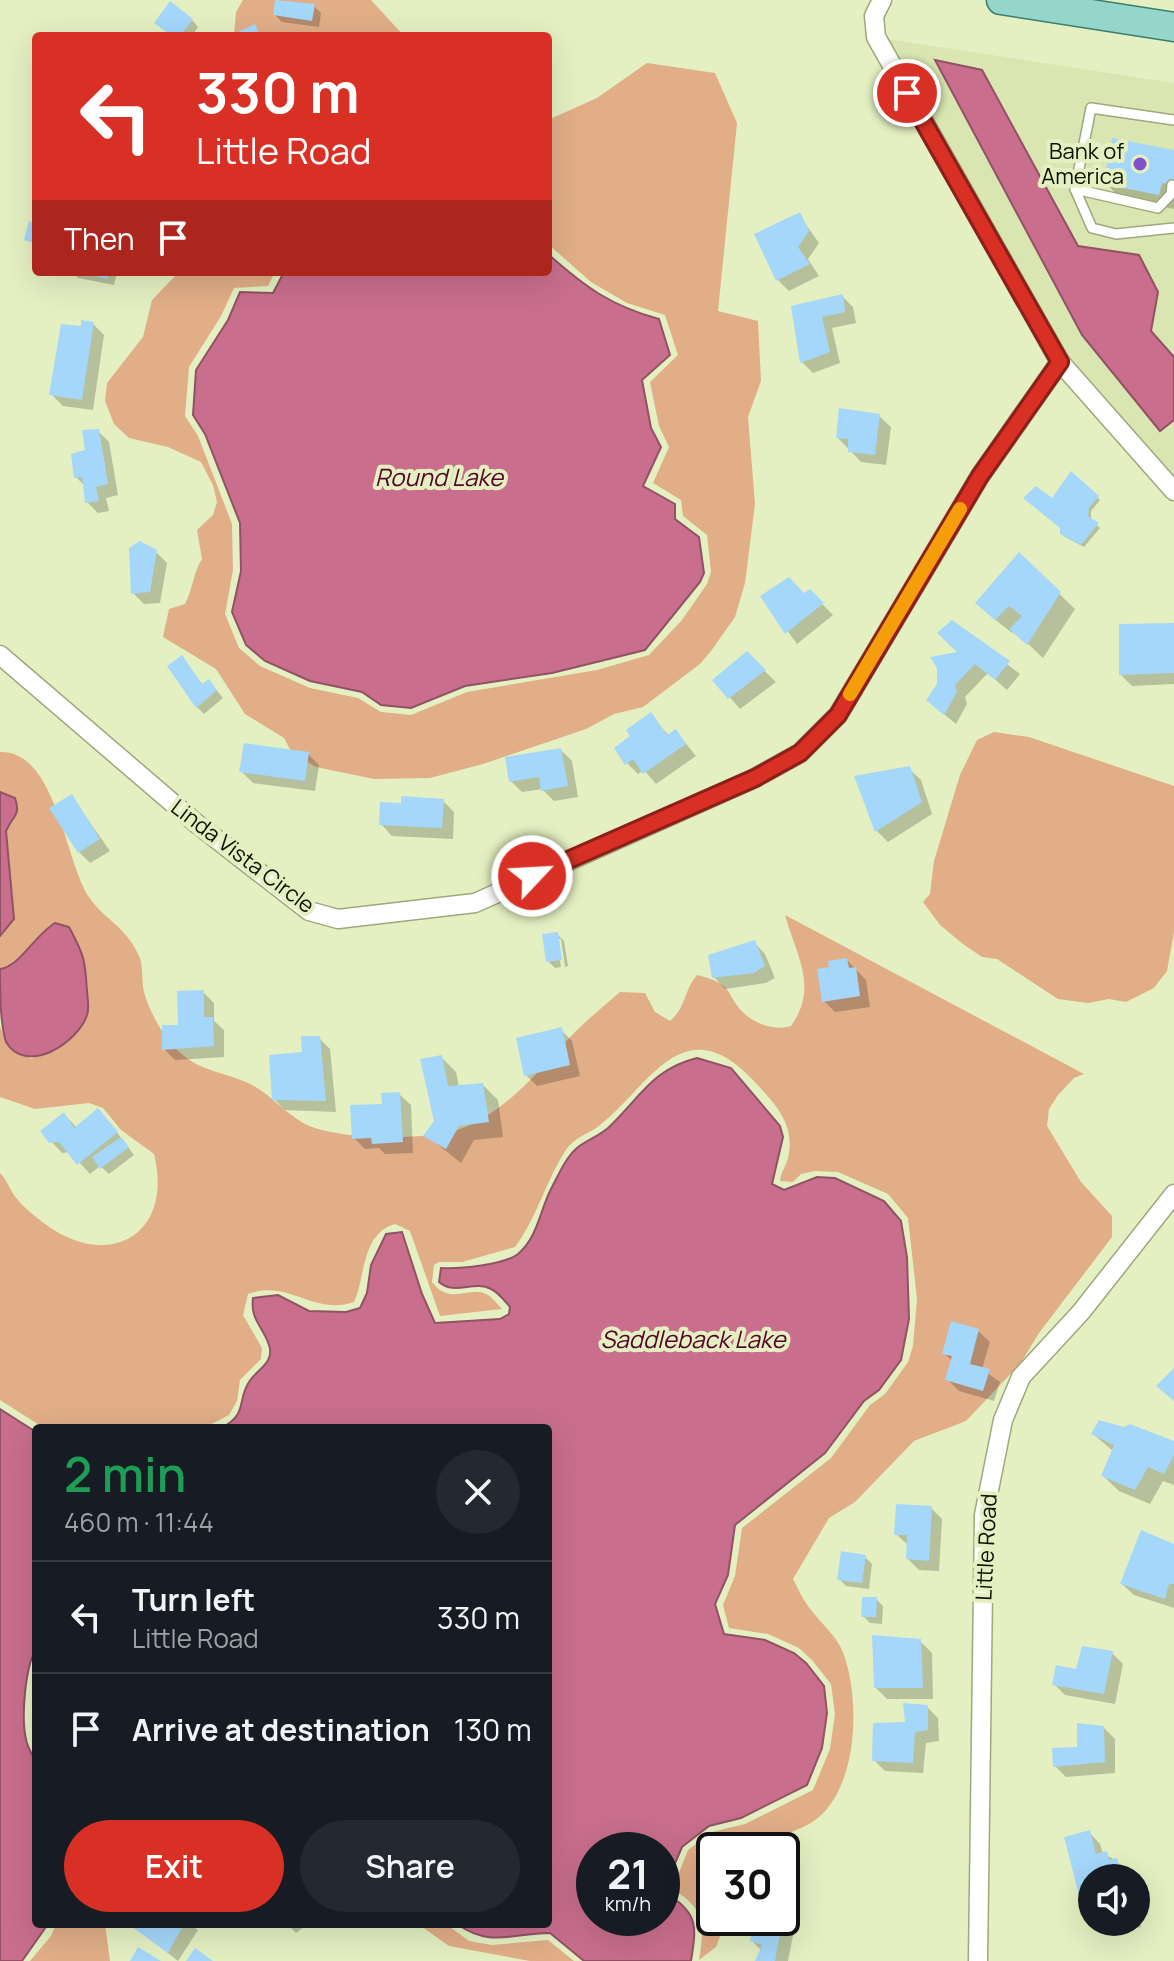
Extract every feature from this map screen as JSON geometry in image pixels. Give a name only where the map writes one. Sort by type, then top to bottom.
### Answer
[{"type":"main road","points":[[1001,0],[1174,27]]},
{"type":"street","points":[[882,0],[874,16],[876,37],[1060,362],[1174,491]]},
{"type":"street","name":"Linda Vista Circle","points":[[0,655],[197,824],[309,911],[338,919],[371,918],[475,903],[755,778],[800,753],[838,715],[980,476],[1060,362]]},
{"type":"street","name":"Little Road","points":[[978,1961],[984,1515],[1003,1420],[1021,1377],[1081,1312],[1174,1194]]},
{"type":"lane","points":[[1174,120],[1091,108],[1075,189],[1092,228],[1116,234],[1174,228]]},
{"type":"lane","points":[[1075,189],[1158,208],[1171,194],[1172,185]]},
{"type":"shaded area","points":[[243,0],[371,0],[400,32],[234,32],[236,12]]},
{"type":"shaded area","points":[[887,39],[1174,83],[1174,357],[1151,331],[1158,292],[1078,246],[982,70],[936,61],[1160,430],[1174,420],[1174,478],[1067,356]]},
{"type":"shaded area","points":[[647,63],[715,73],[737,123],[718,311],[758,321],[761,381],[748,417],[755,504],[745,583],[735,617],[700,664],[643,707],[614,714],[586,729],[483,764],[430,778],[374,779],[316,767],[292,753],[284,738],[245,714],[216,669],[163,637],[169,609],[185,604],[188,598],[202,559],[197,530],[213,515],[217,502],[213,485],[201,462],[168,447],[129,438],[114,424],[105,401],[107,383],[143,337],[152,300],[175,276],[273,276],[268,286],[234,288],[221,316],[189,367],[185,416],[198,436],[232,524],[233,570],[225,614],[239,648],[260,666],[310,688],[358,698],[381,712],[411,715],[467,692],[597,670],[649,655],[682,620],[707,584],[711,572],[707,535],[683,516],[681,500],[653,483],[669,447],[659,426],[650,382],[678,355],[665,315],[627,303],[591,282],[552,248],[552,118],[597,98]]},
{"type":"shaded area","points":[[994,732],[1029,737],[1174,786],[1174,932],[1167,971],[1154,988],[1126,1002],[1109,999],[1088,1003],[1058,999],[997,959],[982,957],[963,944],[940,925],[923,902],[930,894],[934,861],[960,775],[977,740]]},
{"type":"shaded area","points":[[0,752],[19,756],[34,769],[46,788],[89,897],[121,930],[141,960],[143,987],[149,1005],[172,1045],[198,1065],[254,1086],[297,1119],[319,1129],[359,1136],[405,1137],[460,1129],[509,1100],[580,1027],[620,992],[645,993],[655,1012],[670,1021],[697,975],[723,985],[741,1010],[753,1020],[768,1026],[791,1026],[799,1012],[804,984],[803,971],[785,915],[1084,1074],[1074,1078],[1058,1095],[1049,1109],[1047,1126],[1081,1182],[1112,1216],[1112,1237],[1039,1333],[1020,1364],[966,1421],[914,1441],[855,1502],[829,1518],[793,1579],[806,1603],[841,1648],[852,1695],[852,1740],[848,1763],[842,1784],[819,1817],[791,1832],[712,1832],[745,1824],[813,1790],[830,1749],[835,1714],[831,1684],[812,1660],[799,1648],[768,1634],[729,1628],[723,1605],[735,1576],[742,1528],[831,1458],[870,1405],[885,1394],[908,1362],[913,1346],[917,1299],[908,1218],[888,1194],[838,1172],[815,1171],[801,1174],[793,1182],[780,1181],[790,1146],[786,1124],[775,1105],[752,1079],[727,1058],[705,1050],[686,1052],[668,1061],[600,1125],[569,1146],[515,1247],[462,1262],[439,1262],[434,1265],[432,1282],[439,1289],[453,1294],[481,1292],[490,1296],[502,1309],[440,1316],[410,1231],[395,1224],[384,1229],[370,1246],[354,1302],[326,1305],[276,1291],[248,1294],[243,1315],[262,1348],[261,1359],[240,1380],[237,1401],[229,1415],[212,1424],[38,1424],[0,1400],[0,1173],[20,1202],[45,1224],[69,1238],[92,1245],[113,1244],[131,1237],[145,1224],[155,1205],[158,1182],[154,1154],[121,1130],[103,1108],[89,1103],[35,1109],[0,1097],[0,1026],[6,1042],[31,1059],[69,1036],[80,1021],[88,986],[79,947],[69,927],[49,926],[18,958],[0,969],[0,936],[14,918],[6,831],[14,821],[4,792],[0,792]]},
{"type":"shaded area","points":[[696,1844],[696,1910],[680,1894],[680,1870],[688,1850]]},
{"type":"shaded area","points":[[54,1928],[106,1928],[110,1961],[30,1961]]},
{"type":"shaded area","points":[[424,1928],[451,1928],[469,1941],[492,1945],[548,1940],[574,1961],[530,1961],[449,1946]]},
{"type":"shaded area","points":[[702,1936],[720,1936],[716,1947],[699,1960]]},
{"type":"water","points":[[935,60],[982,70],[1078,246],[1139,255],[1158,292],[1151,331],[1174,357],[1174,420],[1160,431],[1082,335]]},
{"type":"water","name":"Round Lake","points":[[552,257],[599,294],[659,319],[670,355],[642,380],[651,428],[661,447],[643,486],[675,504],[675,519],[699,537],[704,573],[700,582],[645,650],[552,673],[465,686],[411,708],[381,705],[362,692],[310,681],[265,661],[246,645],[232,612],[241,571],[240,523],[205,434],[193,415],[196,370],[228,320],[240,292],[273,293],[282,276],[552,276]]},
{"type":"water","points":[[0,792],[15,798],[17,808],[6,831],[14,919],[0,936]]},
{"type":"water","points":[[55,923],[69,927],[81,951],[88,1012],[82,1026],[63,1045],[38,1056],[26,1056],[15,1052],[6,1042],[1,1016],[0,969],[14,963]]},
{"type":"water","name":"Saddleback Lake","points":[[697,1058],[731,1068],[780,1126],[783,1137],[772,1184],[784,1190],[817,1177],[835,1178],[884,1201],[901,1221],[907,1257],[909,1319],[901,1360],[879,1390],[864,1401],[825,1453],[735,1525],[728,1575],[715,1604],[724,1634],[765,1640],[794,1653],[824,1686],[827,1713],[822,1748],[807,1785],[741,1818],[696,1832],[696,1836],[680,1852],[680,1832],[576,1832],[576,1936],[680,1936],[680,1904],[691,1916],[694,1931],[691,1961],[584,1961],[550,1933],[502,1938],[481,1936],[464,1928],[552,1928],[552,1424],[227,1424],[239,1412],[249,1382],[270,1357],[269,1345],[253,1312],[253,1298],[278,1295],[309,1311],[346,1312],[360,1308],[367,1293],[371,1265],[386,1234],[402,1232],[435,1323],[500,1319],[509,1314],[510,1307],[491,1289],[478,1286],[451,1288],[439,1282],[441,1268],[492,1264],[518,1254],[530,1240],[551,1189],[573,1152],[608,1128],[658,1077]]},
{"type":"water","points":[[0,1409],[32,1429],[32,1657],[24,1719],[32,1754],[32,1928],[45,1928],[22,1961],[0,1961]]},
{"type":"building","points":[[275,0],[315,4],[312,21],[273,15]]},
{"type":"building","points":[[170,1],[193,19],[183,32],[166,32],[154,23]]},
{"type":"building","points":[[255,24],[258,32],[238,32]]},
{"type":"building","points":[[1112,138],[1174,150],[1174,185],[1162,183],[1159,195],[1103,184]]},
{"type":"building","points":[[800,212],[809,231],[798,247],[810,264],[776,281],[754,234]]},
{"type":"building","points":[[29,221],[32,222],[32,243],[24,240]]},
{"type":"building","points":[[843,294],[845,312],[822,317],[830,352],[800,363],[791,306]]},
{"type":"building","points":[[81,320],[94,322],[82,400],[49,395],[61,324],[81,326]]},
{"type":"building","points":[[839,408],[880,414],[875,455],[848,452],[848,439],[836,438]]},
{"type":"building","points":[[99,429],[108,484],[96,487],[99,501],[85,503],[82,477],[74,478],[71,454],[85,450],[82,430]]},
{"type":"building","points":[[1071,471],[1099,496],[1089,508],[1088,516],[1099,523],[1081,545],[1060,534],[1060,528],[1023,498],[1036,486],[1052,498]]},
{"type":"building","points":[[140,541],[157,550],[150,592],[131,594],[129,548]]},
{"type":"building","points":[[1019,552],[1061,592],[1027,645],[1009,629],[1022,616],[1009,606],[995,620],[975,603]]},
{"type":"building","points":[[789,577],[804,593],[810,589],[824,603],[785,634],[760,596]]},
{"type":"building","points":[[952,620],[1010,661],[995,680],[975,664],[955,685],[957,692],[944,715],[926,700],[937,684],[937,668],[930,657],[957,652],[937,633]]},
{"type":"building","points":[[1174,623],[1174,673],[1119,675],[1119,624]]},
{"type":"building","points":[[747,651],[766,670],[728,699],[712,680]]},
{"type":"building","points":[[182,655],[202,684],[209,679],[217,690],[196,708],[167,666]]},
{"type":"building","points":[[651,712],[667,735],[676,729],[686,744],[643,774],[633,759],[625,765],[614,748],[630,736],[626,730]]},
{"type":"building","points":[[244,743],[309,752],[305,781],[239,772]]},
{"type":"building","points":[[561,748],[568,786],[541,791],[539,777],[509,782],[505,757]]},
{"type":"building","points":[[910,766],[922,802],[875,832],[854,776]]},
{"type":"building","points":[[72,794],[100,839],[78,853],[49,808]]},
{"type":"building","points":[[401,796],[444,799],[442,828],[379,825],[380,802],[401,803]]},
{"type":"building","points":[[558,932],[562,960],[546,962],[542,934]]},
{"type":"building","points":[[755,940],[765,966],[754,973],[712,978],[708,955]]},
{"type":"building","points":[[847,958],[849,968],[856,967],[860,996],[822,1002],[817,969],[829,967],[828,961]]},
{"type":"building","points":[[204,990],[204,1017],[213,1017],[214,1046],[162,1050],[162,1025],[178,1025],[177,991]]},
{"type":"building","points":[[562,1027],[570,1065],[524,1076],[516,1038]]},
{"type":"building","points":[[301,1036],[320,1036],[326,1101],[272,1100],[269,1055],[302,1052]]},
{"type":"building","points":[[442,1055],[448,1086],[483,1083],[489,1122],[459,1126],[446,1149],[423,1136],[434,1121],[420,1059]]},
{"type":"building","points":[[400,1092],[403,1142],[372,1144],[371,1138],[352,1139],[350,1105],[382,1104],[381,1093]]},
{"type":"building","points":[[98,1108],[118,1132],[77,1165],[59,1142],[49,1143],[40,1131],[64,1112],[74,1128]]},
{"type":"building","points":[[121,1137],[129,1147],[100,1169],[92,1157]]},
{"type":"building","points":[[951,1321],[979,1329],[970,1364],[990,1369],[983,1391],[945,1380],[952,1356],[942,1354]]},
{"type":"building","points":[[1174,1368],[1174,1401],[1156,1386]]},
{"type":"building","points":[[1099,1420],[1124,1427],[1130,1424],[1174,1441],[1174,1455],[1164,1474],[1148,1467],[1135,1490],[1101,1476],[1114,1445],[1091,1434]]},
{"type":"building","points":[[896,1504],[932,1506],[929,1561],[906,1559],[907,1535],[894,1535]]},
{"type":"building","points":[[1141,1530],[1174,1544],[1174,1584],[1169,1584],[1165,1599],[1120,1584]]},
{"type":"building","points":[[841,1551],[866,1555],[862,1583],[837,1580]]},
{"type":"building","points":[[862,1597],[877,1597],[876,1617],[861,1617]]},
{"type":"building","points":[[872,1635],[921,1639],[923,1688],[874,1688]]},
{"type":"building","points":[[1082,1646],[1113,1651],[1104,1694],[1052,1685],[1056,1665],[1076,1669]]},
{"type":"building","points":[[903,1703],[928,1705],[928,1730],[915,1732],[913,1763],[872,1761],[873,1723],[905,1722]]},
{"type":"building","points":[[1077,1723],[1104,1726],[1105,1762],[1053,1767],[1052,1748],[1077,1747]]},
{"type":"building","points":[[1090,1830],[1096,1854],[1107,1851],[1109,1860],[1117,1858],[1118,1864],[1078,1864],[1078,1891],[1064,1837]]},
{"type":"building","points":[[134,1928],[182,1928],[168,1953]]},
{"type":"building","points":[[751,1936],[780,1936],[775,1961],[755,1961],[762,1945],[750,1941]]},
{"type":"building","points":[[138,1947],[161,1961],[130,1961]]},
{"type":"building","points":[[195,1948],[213,1961],[186,1961]]},
{"type":"slow traffic","points":[[850,694],[960,509]]},
{"type":"place","name":"Bank of America","points":[[1140,164]]},
{"type":"route","points":[[532,876],[755,778],[800,753],[838,715],[980,476],[1060,362],[907,93]]}]
